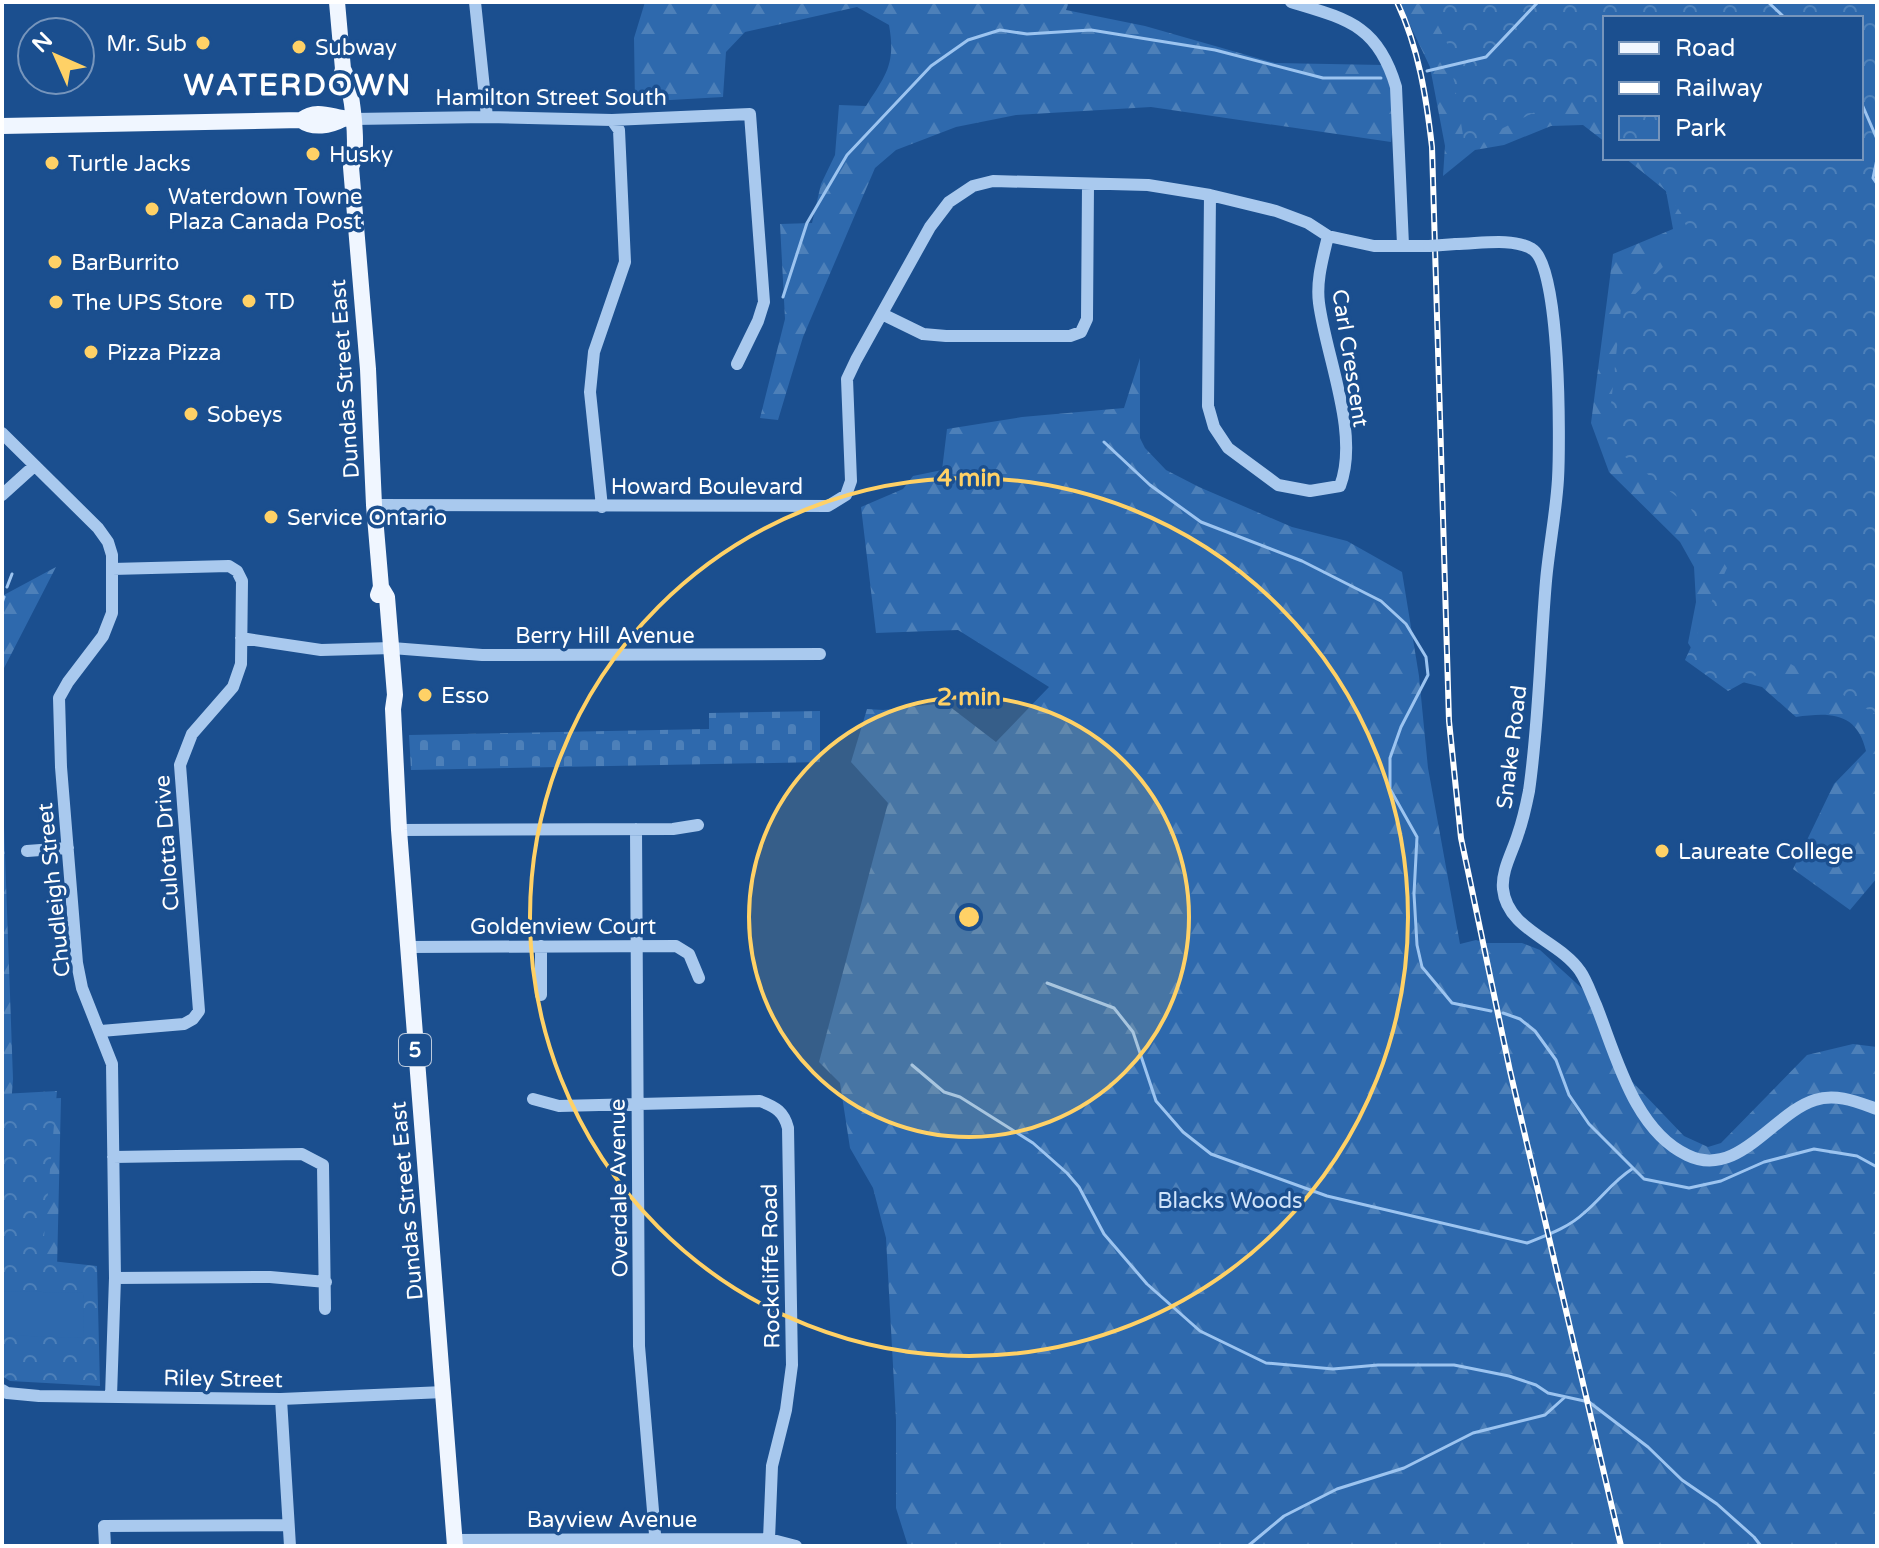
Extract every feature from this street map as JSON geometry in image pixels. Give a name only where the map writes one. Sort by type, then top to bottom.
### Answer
[{"type":"main road","name":"Dundas Street East","points":[[337,2],[343,69],[339,83],[348,119],[345,161],[351,167],[368,369],[381,587],[377,597],[386,648],[385,696],[393,709],[399,830],[454,1543]]},
{"type":"main road","points":[[2,126],[301,120],[308,125],[332,125],[348,119]]},
{"type":"street","points":[[475,2],[487,117]]},
{"type":"street","points":[[1291,2],[1333,13],[1358,26],[1375,43],[1389,64],[1396,87],[1403,245]]},
{"type":"street","name":"Hamilton Street South","points":[[348,119],[487,117],[612,120],[750,114],[764,302],[737,364]]},
{"type":"street","points":[[602,507],[591,407],[591,378],[594,352],[625,262],[619,130],[612,120]]},
{"type":"street","name":"Howard Boulevard","points":[[374,505],[828,506],[846,495],[851,481],[847,379],[930,227],[949,202],[973,186],[993,181],[1148,185],[1210,195],[1276,211],[1308,223],[1328,236]]},
{"type":"street","points":[[882,314],[923,334],[1070,336],[1081,332],[1087,319],[1088,185]]},
{"type":"street","name":"Carl Crescent","points":[[1210,195],[1208,406],[1214,427],[1228,448],[1278,485],[1310,491],[1340,486],[1345,471],[1342,408],[1319,303],[1319,276],[1328,236]]},
{"type":"street","name":"Snake Road","points":[[1328,236],[1374,246],[1515,244],[1534,249],[1546,272],[1560,409],[1558,483],[1546,582],[1539,702],[1525,815],[1504,879],[1503,889],[1508,904],[1521,924],[1558,949],[1581,972],[1635,1099],[1651,1124],[1671,1145],[1688,1156],[1712,1160],[1736,1154],[1798,1107],[1817,1099],[1833,1097],[1877,1109]]},
{"type":"street","name":"Chudleigh Street","points":[[2,433],[98,528],[108,542],[112,555],[112,613],[103,636],[59,698],[61,767],[77,963],[82,988],[112,1064],[115,1278],[111,1396]]},
{"type":"street","points":[[2,495],[33,467]]},
{"type":"street","name":"Culotta Drive","points":[[101,1031],[184,1024],[199,1011],[180,765],[192,734],[233,687],[241,664],[242,581],[237,571],[229,566],[112,569]]},
{"type":"street","name":"Berry Hill Avenue","points":[[241,638],[321,650],[386,648],[482,655],[820,654]]},
{"type":"street","points":[[399,830],[636,829],[698,825]]},
{"type":"street","name":"Overdale Avenue","points":[[636,829],[639,1346],[656,1542]]},
{"type":"street","points":[[27,851],[68,848]]},
{"type":"street","points":[[541,946],[541,995]]},
{"type":"street","name":"Goldenview Court","points":[[408,947],[672,946],[683,949],[691,958],[699,978]]},
{"type":"street","name":"Rockcliffe Road","points":[[533,1099],[559,1106],[760,1101],[784,1116],[788,1128],[792,1365],[786,1410],[772,1466],[769,1539]]},
{"type":"street","points":[[113,1157],[302,1154],[323,1165],[325,1309]]},
{"type":"street","points":[[115,1278],[270,1277],[326,1282]]},
{"type":"street","name":"Riley Street","points":[[2,1390],[39,1396],[281,1399],[444,1392]]},
{"type":"street","points":[[281,1399],[290,1546]]},
{"type":"street","points":[[105,1546],[104,1526],[288,1525]]},
{"type":"street","points":[[769,1539],[796,1546]]},
{"type":"street","name":"Bayview Avenue","points":[[454,1543],[769,1539]]},
{"type":"green space","points":[[645,2],[1069,2],[1066,10],[1145,26],[1275,63],[1383,65],[1396,105],[1391,142],[1151,107],[1016,115],[956,127],[896,150],[875,168],[803,337],[778,420],[760,418],[785,319],[780,224],[812,223],[821,184],[835,155],[839,105],[866,106],[879,86],[890,60],[889,25],[857,7],[745,32],[726,52],[723,97],[635,102],[634,38]]},
{"type":"green space","points":[[1399,2],[1877,2],[1877,878],[1850,910],[1793,869],[1834,784],[1866,751],[1862,738],[1849,722],[1840,718],[1831,715],[1796,717],[1762,687],[1707,673],[1688,643],[1696,602],[1694,567],[1680,542],[1609,472],[1591,423],[1613,254],[1673,229],[1666,191],[1627,160],[1863,160],[1863,16],[1603,16],[1603,140],[1583,125],[1551,126],[1504,145],[1475,150],[1443,176],[1445,146],[1430,67]]},
{"type":"green space","points":[[1426,2],[1877,2],[1877,715],[1784,660],[1728,691],[1685,660],[1727,568],[1689,506],[1607,443],[1621,308],[1666,264],[1688,231],[1681,213],[1644,160],[1863,160],[1863,16],[1603,16],[1603,119],[1573,93],[1465,147],[1448,45]]},
{"type":"green space","name":"Blacks Woods","points":[[1140,358],[1140,438],[1145,448],[1166,470],[1292,527],[1347,541],[1402,572],[1419,676],[1428,768],[1460,944],[1476,940],[1485,943],[1522,943],[1540,950],[1586,992],[1621,1070],[1684,1136],[1708,1147],[1721,1143],[1807,1055],[1853,1044],[1877,1047],[1877,1546],[908,1546],[896,1508],[896,1420],[886,1238],[873,1188],[850,1148],[840,1083],[819,1062],[888,803],[851,762],[867,709],[945,703],[996,742],[1049,687],[958,630],[876,633],[861,507],[903,489],[913,476],[942,470],[947,429],[1022,417],[1124,408]]},
{"type":"green space","points":[[56,567],[2,672],[2,596]]},
{"type":"green space","points":[[820,711],[820,762],[411,770],[409,735],[709,729],[709,713]]},
{"type":"green space","points":[[2,770],[13,1079],[2,1229]]},
{"type":"green space","points":[[57,1091],[42,1260],[97,1266],[100,1386],[10,1381],[2,1376],[2,1094]]},
{"type":"green space","points":[[61,1098],[57,1269],[30,1269],[38,1099]]},
{"type":"green space","points":[[2,1291],[84,1293],[83,1338],[2,1335]]},
{"type":"waterway","points":[[1427,71],[1486,57],[1538,2]]},
{"type":"waterway","points":[[1768,2],[1783,16]]},
{"type":"waterway","points":[[783,297],[807,223],[847,155],[931,66],[968,40],[1000,30],[1027,34],[1091,30],[1215,50],[1323,78],[1381,78]]},
{"type":"waterway","points":[[1863,107],[1877,139]]},
{"type":"waterway","points":[[1877,159],[1873,178],[1877,184]]},
{"type":"waterway","points":[[1104,442],[1150,485],[1201,522],[1302,561],[1381,601],[1406,624],[1426,657],[1428,675],[1401,727],[1390,758],[1390,789],[1417,837],[1414,894],[1417,945],[1422,967],[1452,1003],[1491,1011]]},
{"type":"waterway","points":[[7,587],[12,574]]},
{"type":"waterway","points":[[2,603],[4,597]]},
{"type":"waterway","points":[[1047,983],[1114,1008],[1133,1032],[1156,1101],[1183,1132],[1211,1154],[1327,1196],[1527,1243],[1557,1231],[1578,1218],[1632,1169]]},
{"type":"waterway","points":[[2,986],[2,1001]]},
{"type":"waterway","points":[[1503,1013],[1520,1019],[1535,1031],[1556,1060],[1569,1095],[1589,1124],[1644,1179],[1689,1188],[1721,1181],[1764,1162],[1814,1149],[1857,1156],[1877,1167]]},
{"type":"waterway","points":[[912,1065],[944,1092],[960,1097],[1033,1143],[1067,1173],[1079,1187],[1104,1234],[1147,1284],[1200,1331],[1266,1363],[1333,1369],[1378,1365],[1454,1365],[1509,1376],[1536,1385],[1548,1393],[1589,1402],[1648,1447],[1682,1480],[1717,1504],[1761,1546]]},
{"type":"waterway","points":[[1248,1546],[1284,1516],[1337,1489],[1404,1468],[1473,1433],[1545,1415],[1565,1397]]},
{"type":"railway","points":[[1397,2],[1411,37],[1420,73],[1432,147],[1449,721],[1461,838],[1510,1071],[1621,1546]]},
{"type":"place","name":"Mr. Sub","points":[[203,43]]},
{"type":"place","name":"Subway","points":[[299,47]]},
{"type":"place","name":"Husky","points":[[313,154]]},
{"type":"place","name":"Turtle Jacks","points":[[52,163]]},
{"type":"place","name":"Waterdown Towne Plaza Canada Post","points":[[152,209]]},
{"type":"place","name":"BarBurrito","points":[[55,262]]},
{"type":"place","name":"TD","points":[[249,301]]},
{"type":"place","name":"The UPS Store","points":[[56,302]]},
{"type":"place","name":"Pizza Pizza","points":[[91,352]]},
{"type":"place","name":"Sobeys","points":[[191,414]]},
{"type":"place","name":"Service Ontario","points":[[271,517]]},
{"type":"place","name":"Esso","points":[[425,695]]},
{"type":"place","name":"Laureate College","points":[[1662,851]]},
{"type":"district","name":"WATERDOWN","points":[[298,85]]}]
